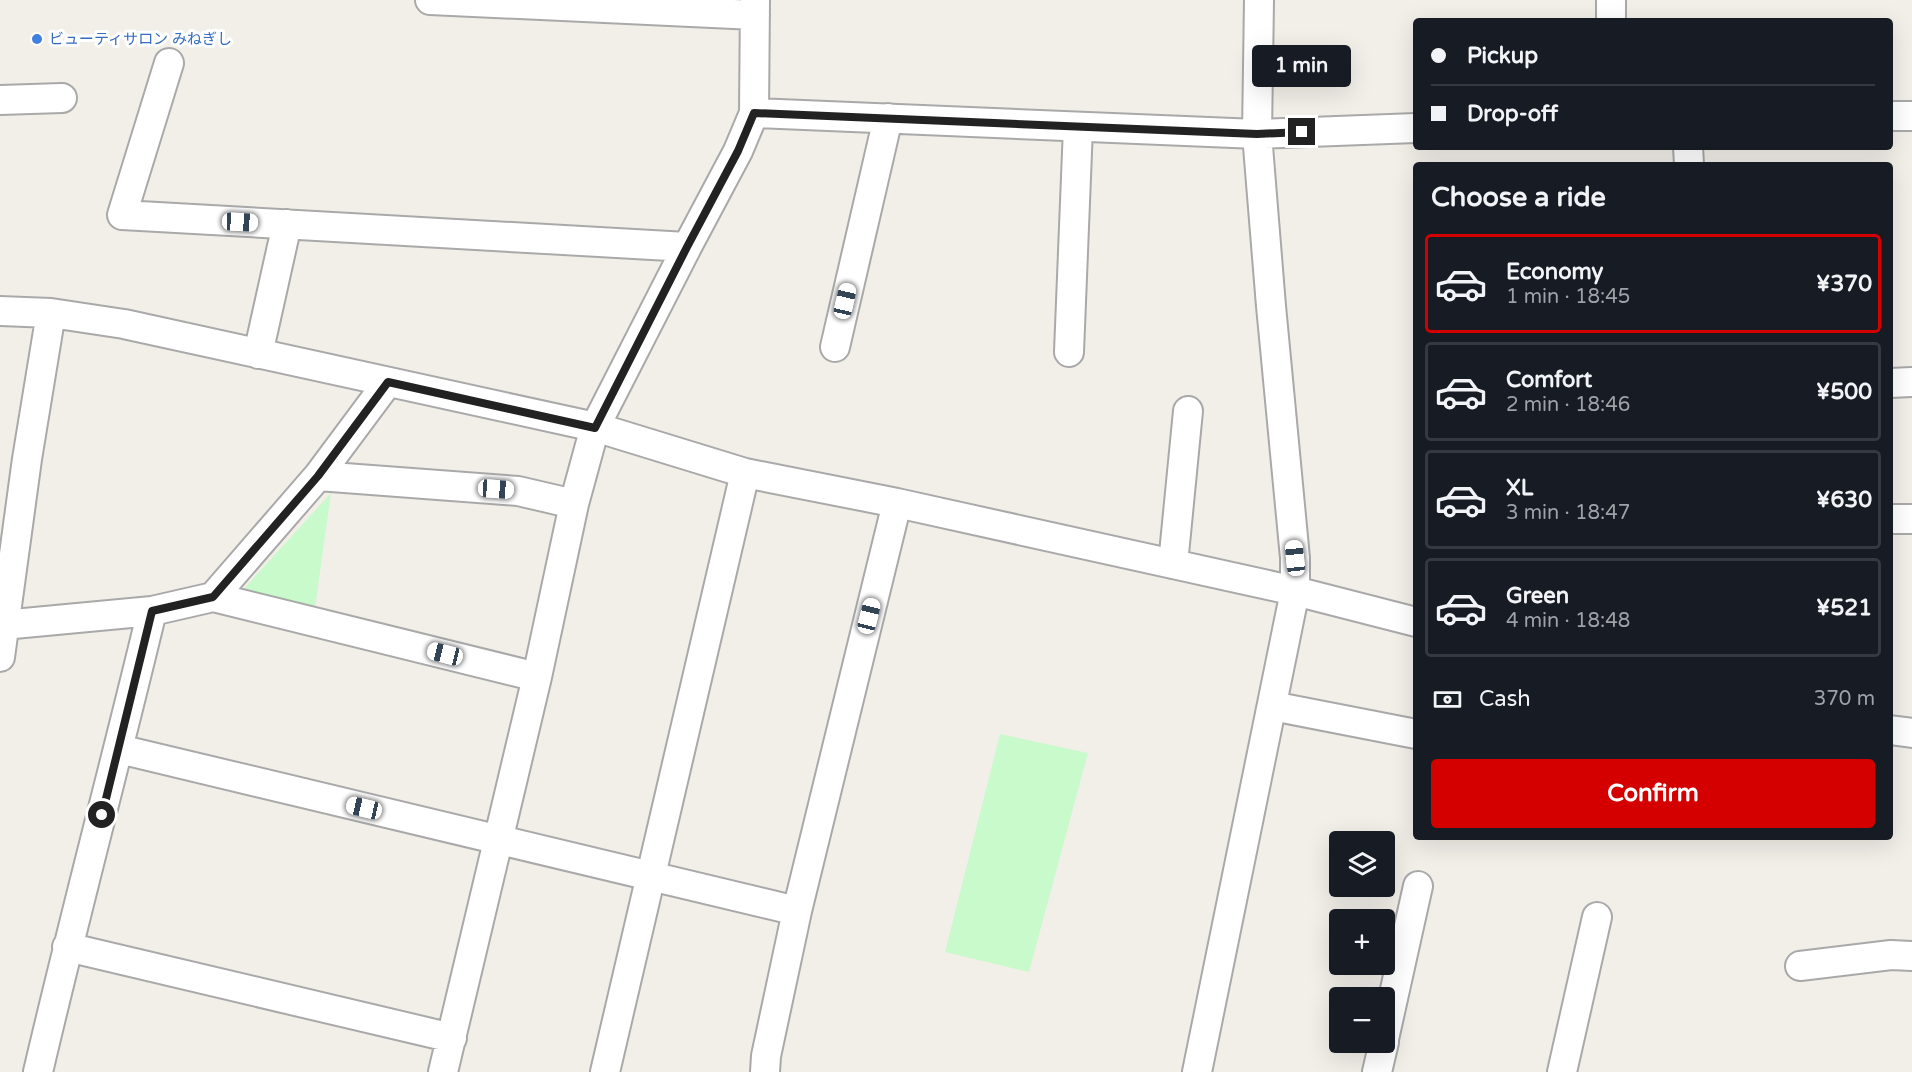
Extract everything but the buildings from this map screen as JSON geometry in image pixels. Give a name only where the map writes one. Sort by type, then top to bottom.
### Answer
[{"type":"street","points":[[430,0],[755,7],[754,113],[738,151],[595,428],[574,504],[537,677],[443,1072]]},
{"type":"street","points":[[1197,1072],[1295,591],[1295,558],[1257,134],[1259,0]]},
{"type":"street","points":[[1611,0],[1611,18]]},
{"type":"street","points":[[169,63],[122,215],[687,247]]},
{"type":"street","points":[[0,100],[62,98]]},
{"type":"street","points":[[754,113],[1257,134],[1413,128]]},
{"type":"street","points":[[1893,116],[1912,116]]},
{"type":"street","points":[[835,346],[888,118]]},
{"type":"street","points":[[1069,352],[1078,127]]},
{"type":"street","points":[[258,354],[287,224]]},
{"type":"street","points":[[0,312],[51,313],[124,324],[595,428],[745,473],[897,503],[1295,591],[1413,621]]},
{"type":"street","points":[[0,657],[27,459],[51,313]]},
{"type":"street","points":[[213,597],[318,476],[388,382]]},
{"type":"street","points":[[1893,383],[1912,382]]},
{"type":"street","points":[[1173,564],[1188,411]]},
{"type":"street","points":[[605,1072],[745,473]]},
{"type":"street","points":[[318,476],[518,491],[574,504]]},
{"type":"street","points":[[765,1072],[766,1056],[797,911],[897,503]]},
{"type":"street","points":[[1893,519],[1912,519]]},
{"type":"street","points":[[3,625],[152,611],[213,597],[537,677]]},
{"type":"street","points":[[38,1072],[67,946],[119,749],[152,611]]},
{"type":"street","points":[[1272,706],[1413,733]]},
{"type":"street","points":[[1893,731],[1912,734]]},
{"type":"street","points":[[119,749],[797,911]]},
{"type":"street","points":[[1395,991],[1418,886]]},
{"type":"street","points":[[1562,1072],[1597,916]]},
{"type":"street","points":[[67,946],[452,1038]]},
{"type":"street","points":[[1800,966],[1891,955],[1912,956]]},
{"type":"street","points":[[1377,1072],[1381,1053]]},
{"type":"green space","points":[[331,493],[315,608],[240,593]]},
{"type":"green space","points":[[1000,734],[1088,753],[1029,972],[945,952]]},
{"type":"place","name":"ビューティサロン みねぎし","points":[[37,39]]},
{"type":"route","points":[[102,815],[152,611],[213,597],[318,476],[388,382],[595,428],[738,151],[754,113],[1257,134],[1302,132]]}]
